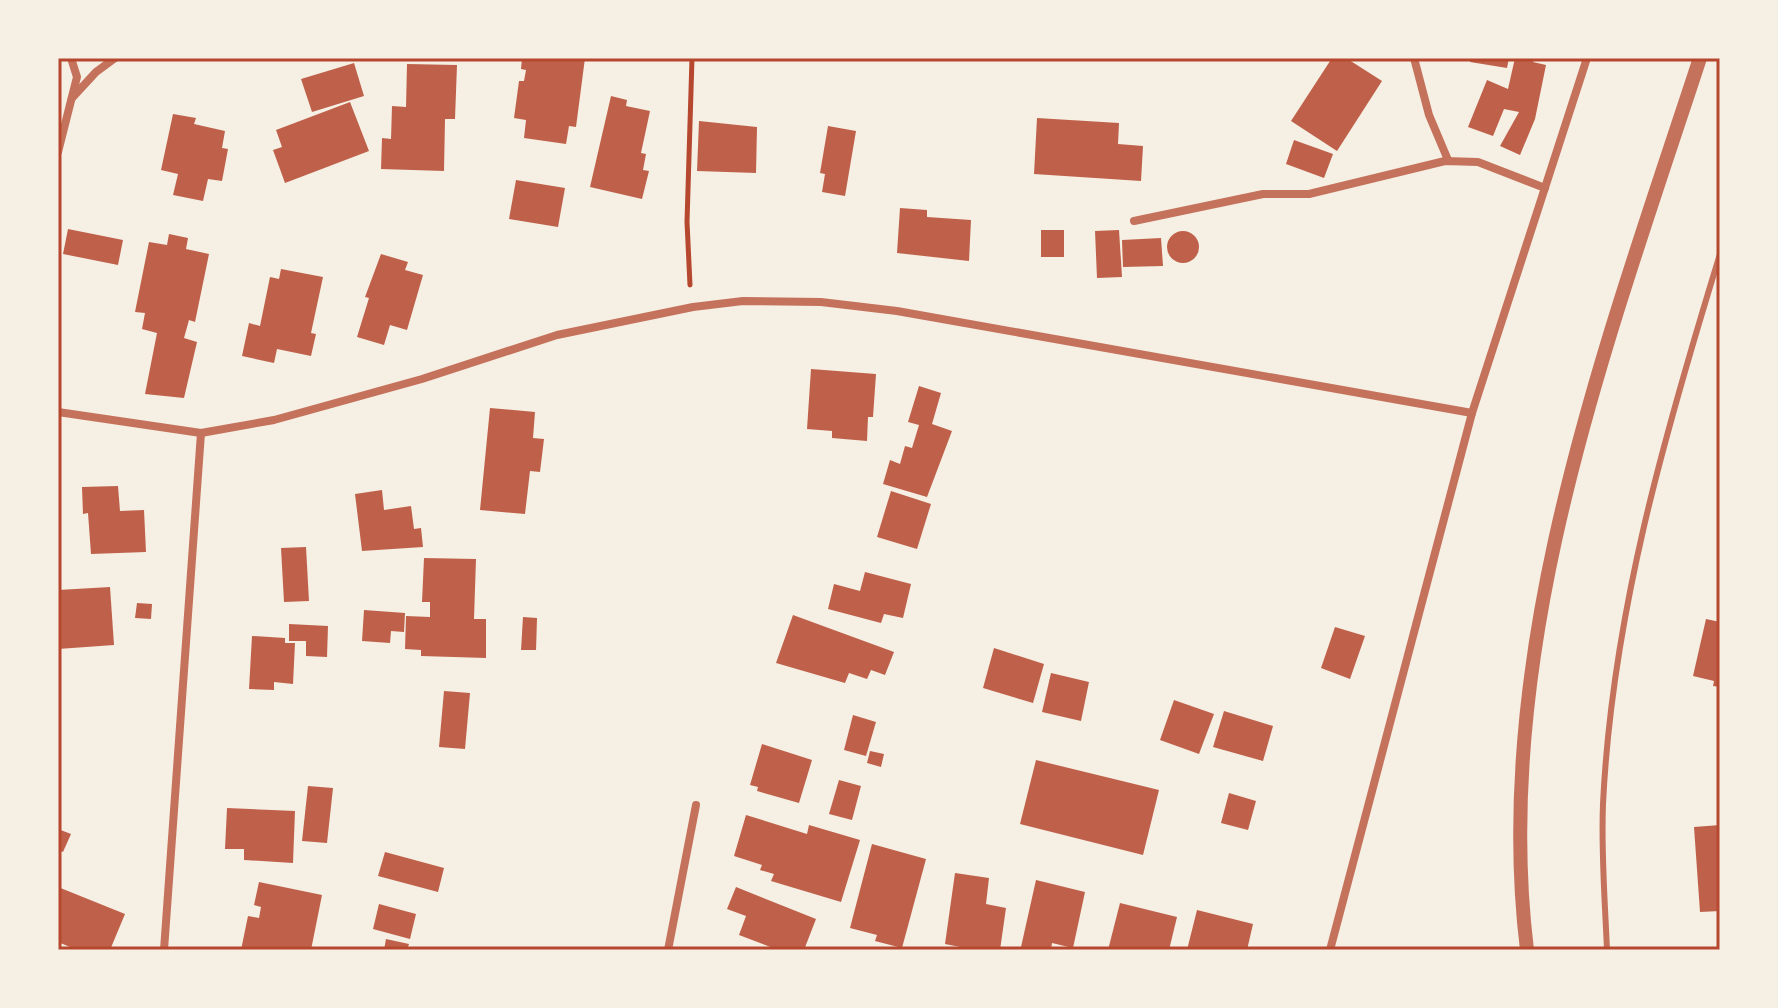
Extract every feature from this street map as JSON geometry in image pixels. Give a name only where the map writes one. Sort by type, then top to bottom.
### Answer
[{"type":"street","points":[[58,152],[77,73],[71,58]]},
{"type":"street","points":[[72,98],[96,72],[115,58]]},
{"type":"street","points":[[1414,58],[1425,105],[1448,160]]},
{"type":"street","points":[[1330,950],[1472,413],[1587,58]]},
{"type":"street","points":[[1527,950],[1521,821],[1534,649],[1566,492],[1633,264],[1700,58]]},
{"type":"street","points":[[1134,221],[1273,193],[1309,194],[1448,160],[1478,162],[1545,188]]},
{"type":"street","points":[[58,412],[201,433],[318,408],[422,379],[557,335],[693,307],[743,301],[821,302],[897,311],[1472,413]]},
{"type":"street","points":[[164,950],[201,433]]},
{"type":"street","points":[[668,950],[696,805]]},
{"type":"lane","points":[[1607,950],[1603,805],[1631,586],[1660,456],[1720,254]]},
{"type":"path","points":[[692,58],[687,222],[693,307]]},
{"type":"building","points":[[522,58],[585,58],[576,127],[569,126],[566,144],[524,138],[526,120],[514,118],[519,81],[524,81],[526,70],[521,69]]},
{"type":"building","points":[[1332,58],[1346,58],[1382,81],[1337,151],[1291,121]]},
{"type":"building","points":[[1471,58],[1509,58],[1507,68],[1470,62]]},
{"type":"building","points":[[1515,58],[1534,58],[1533,62],[1546,65],[1535,119],[1520,155],[1500,146],[1519,112],[1504,109],[1493,136],[1468,127],[1487,80],[1508,89]]},
{"type":"building","points":[[354,63],[364,96],[312,112],[301,79]]},
{"type":"building","points":[[407,64],[457,65],[455,119],[445,119],[444,171],[381,169],[382,138],[391,139],[392,106],[406,107]]},
{"type":"building","points":[[611,96],[627,100],[626,106],[650,111],[641,153],[646,154],[643,170],[649,171],[642,199],[590,187]]},
{"type":"building","points":[[350,102],[369,151],[285,183],[273,150],[282,147],[276,130]]},
{"type":"building","points":[[173,114],[196,118],[194,124],[225,131],[222,148],[228,149],[222,181],[208,179],[203,201],[173,195],[178,174],[161,170]]},
{"type":"building","points":[[1037,118],[1119,123],[1118,144],[1143,146],[1141,181],[1034,174]]},
{"type":"building","points":[[699,121],[757,127],[756,173],[697,171]]},
{"type":"building","points":[[828,126],[856,131],[845,196],[822,192],[825,174],[820,173]]},
{"type":"building","points":[[1294,140],[1333,154],[1324,178],[1286,164]]},
{"type":"building","points":[[516,180],[565,188],[558,227],[509,219]]},
{"type":"building","points":[[900,208],[927,210],[927,217],[971,220],[969,261],[897,253]]},
{"type":"building","points":[[68,229],[123,240],[118,265],[63,254]]},
{"type":"building","points":[[1041,230],[1064,230],[1064,257],[1041,257]]},
{"type":"building","points":[[1119,230],[1122,277],[1097,278],[1095,231]]},
{"type":"building","points":[[1183,231],[1194,236],[1199,247],[1194,258],[1183,263],[1172,258],[1167,247],[1172,236]]},
{"type":"building","points":[[169,234],[188,238],[186,249],[209,254],[195,322],[189,320],[184,338],[197,342],[184,398],[145,394],[157,333],[142,329],[145,313],[135,312],[149,242],[167,245]]},
{"type":"building","points":[[1161,238],[1163,266],[1123,267],[1122,240]]},
{"type":"building","points":[[381,254],[408,262],[405,270],[423,275],[407,330],[390,325],[384,345],[357,337],[369,298],[365,297]]},
{"type":"building","points":[[281,269],[323,277],[311,333],[316,334],[311,356],[277,349],[274,363],[242,356],[249,323],[260,326],[270,277],[279,279]]},
{"type":"building","points":[[811,369],[876,374],[873,417],[868,417],[867,441],[832,438],[832,431],[807,429]]},
{"type":"building","points":[[919,386],[941,393],[932,424],[952,431],[927,497],[883,484],[890,460],[900,464],[905,446],[912,448],[919,425],[908,422]]},
{"type":"building","points":[[490,408],[535,412],[533,438],[544,439],[540,472],[530,471],[525,514],[480,510]]},
{"type":"building","points":[[118,486],[120,511],[144,510],[146,552],[91,554],[88,513],[83,514],[82,487]]},
{"type":"building","points":[[382,490],[384,510],[411,506],[414,529],[421,528],[423,547],[362,551],[355,494]]},
{"type":"building","points":[[891,491],[931,504],[917,549],[877,537]]},
{"type":"building","points":[[306,547],[309,601],[284,602],[281,548]]},
{"type":"building","points":[[424,558],[476,559],[474,619],[486,619],[486,658],[421,656],[421,650],[405,649],[406,616],[430,617],[430,602],[422,602]]},
{"type":"building","points":[[865,572],[911,584],[903,618],[884,614],[881,623],[828,609],[834,584],[860,591]]},
{"type":"building","points":[[110,587],[114,645],[58,649],[58,590]]},
{"type":"building","points":[[137,603],[152,604],[151,619],[135,618]]},
{"type":"building","points":[[364,610],[405,613],[404,632],[391,631],[390,643],[362,641]]},
{"type":"building","points":[[793,615],[894,652],[885,675],[871,670],[867,679],[849,673],[845,683],[776,663]]},
{"type":"building","points":[[523,617],[537,618],[536,650],[521,650]]},
{"type":"building","points":[[1706,619],[1720,622],[1720,687],[1713,686],[1714,681],[1693,676]]},
{"type":"building","points":[[289,624],[328,626],[327,657],[306,656],[306,641],[289,641]]},
{"type":"building","points":[[1335,627],[1365,636],[1350,679],[1321,668]]},
{"type":"building","points":[[252,636],[285,638],[285,643],[295,643],[293,684],[274,682],[274,690],[249,689]]},
{"type":"building","points":[[994,648],[1044,664],[1033,703],[983,688]]},
{"type":"building","points":[[1051,673],[1089,682],[1081,721],[1042,712]]},
{"type":"building","points":[[444,691],[470,693],[465,749],[439,747]]},
{"type":"building","points":[[1174,700],[1214,714],[1199,754],[1160,740]]},
{"type":"building","points":[[1224,711],[1273,726],[1263,761],[1213,747]]},
{"type":"building","points":[[853,715],[876,722],[866,756],[844,750]]},
{"type":"building","points":[[762,744],[812,760],[799,803],[757,791],[758,787],[750,785]]},
{"type":"building","points":[[870,751],[884,754],[881,767],[867,763]]},
{"type":"building","points":[[1036,760],[1159,790],[1143,855],[1020,824]]},
{"type":"building","points":[[839,780],[861,786],[852,820],[829,814]]},
{"type":"building","points":[[308,786],[333,788],[327,843],[302,841]]},
{"type":"building","points":[[1229,793],[1256,801],[1248,830],[1221,823]]},
{"type":"building","points":[[227,808],[295,811],[293,863],[244,860],[244,849],[225,849]]},
{"type":"building","points":[[746,815],[807,834],[809,825],[860,840],[841,902],[771,881],[774,874],[760,870],[762,865],[734,856]]},
{"type":"building","points":[[1720,825],[1720,911],[1700,912],[1694,827]]},
{"type":"building","points":[[58,829],[71,834],[63,852],[58,850]]},
{"type":"building","points":[[872,844],[926,859],[902,948],[875,941],[877,935],[850,928]]},
{"type":"building","points":[[385,852],[444,868],[438,892],[378,876]]},
{"type":"building","points":[[955,873],[989,878],[986,904],[1006,908],[1000,950],[959,950],[960,947],[945,944]]},
{"type":"building","points":[[1036,880],[1085,892],[1073,948],[1052,943],[1051,950],[1021,947]]},
{"type":"building","points":[[259,882],[322,895],[311,950],[241,950],[248,916],[259,918],[261,907],[254,905]]},
{"type":"building","points":[[58,887],[125,914],[110,950],[77,950],[58,942]]},
{"type":"building","points":[[736,887],[816,919],[804,950],[778,950],[739,935],[746,916],[727,909]]},
{"type":"building","points":[[1120,903],[1177,917],[1169,950],[1108,950]]},
{"type":"building","points":[[379,904],[416,914],[410,939],[373,929]]},
{"type":"building","points":[[1197,910],[1253,924],[1247,950],[1187,950]]},
{"type":"building","points":[[386,939],[409,944],[407,950],[384,950]]}]
